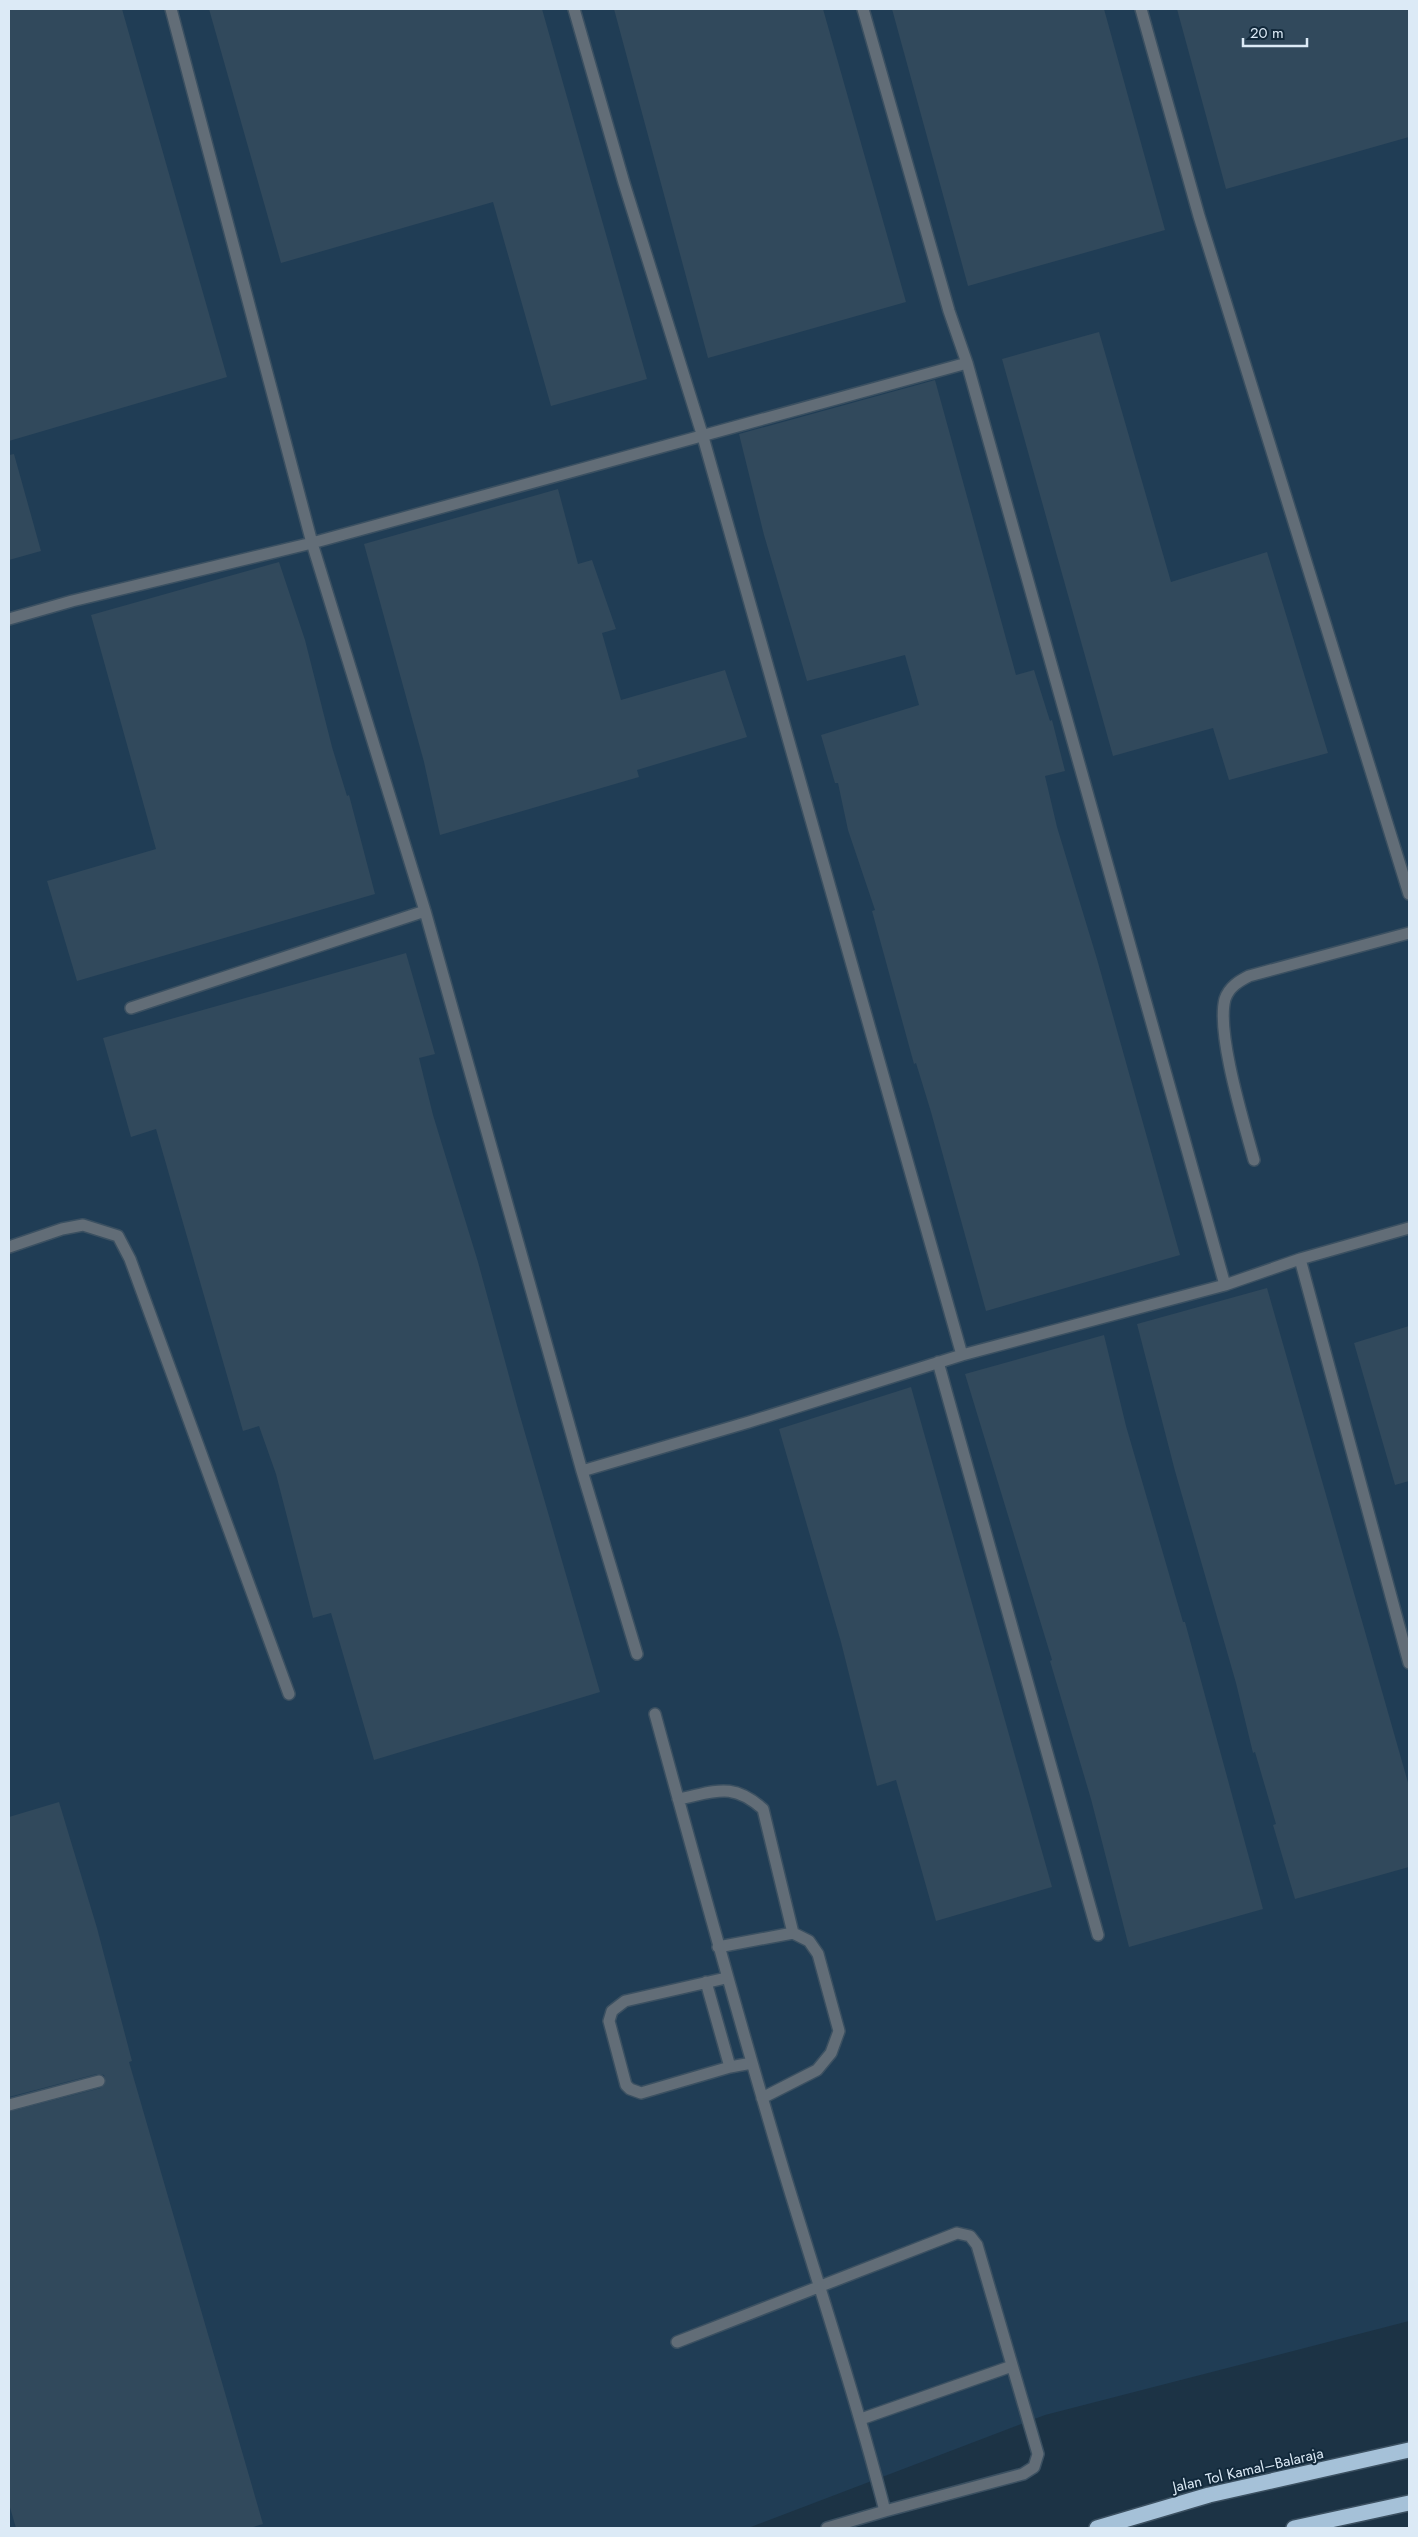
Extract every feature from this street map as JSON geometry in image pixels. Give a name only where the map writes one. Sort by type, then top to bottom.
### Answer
[{"type":"highway","name":"Jalan Tol Kamal–Balaraja","points":[[1097,2528],[1209,2495],[1409,2450]]},
{"type":"highway","points":[[1294,2528],[1409,2503]]},
{"type":"lane","points":[[171,9],[312,543],[425,910],[582,1471],[637,1654]]},
{"type":"lane","points":[[574,9],[624,183],[703,437],[962,1355]]},
{"type":"lane","points":[[864,9],[950,311],[967,363],[1225,1285]]},
{"type":"lane","points":[[1141,9],[1199,216],[1409,894]]},
{"type":"lane","points":[[9,619],[72,601],[312,543],[967,363]]},
{"type":"lane","points":[[131,1008],[425,910]]},
{"type":"lane","points":[[1254,1160],[1234,1083],[1223,1018],[1226,997],[1235,984],[1249,976],[1409,933]]},
{"type":"lane","points":[[9,1246],[62,1229],[83,1225],[118,1236],[130,1259],[288,1694]]},
{"type":"lane","points":[[582,1471],[749,1422],[938,1362],[1225,1285],[1300,1259],[1409,1228]]},
{"type":"lane","points":[[1300,1259],[1409,1663]]},
{"type":"lane","points":[[938,1362],[1098,1935]]},
{"type":"lane","points":[[655,1714],[726,1978],[861,2419],[885,2511]]},
{"type":"lane","points":[[678,1800],[729,1790],[749,1796],[763,1809],[793,1933]]},
{"type":"lane","points":[[718,1946],[793,1933],[809,1941],[818,1954],[839,2031],[831,2053],[817,2070],[762,2098]]},
{"type":"lane","points":[[726,1978],[625,2002],[612,2011],[609,2021],[626,2085],[630,2089],[641,2093],[730,2067],[752,2063]]},
{"type":"lane","points":[[706,1982],[730,2067]]},
{"type":"lane","points":[[9,2105],[99,2081]]},
{"type":"lane","points":[[677,2342],[957,2233],[970,2236],[977,2246],[1038,2454],[1034,2467],[1023,2474],[827,2528]]},
{"type":"lane","points":[[861,2419],[1012,2366]]},
{"type":"shaded area","points":[[9,9],[1409,9],[1409,2321],[1045,2415],[748,2528],[9,2528]]},
{"type":"building","points":[[9,9],[122,9],[227,377],[9,441]]},
{"type":"building","points":[[209,9],[542,9],[647,379],[551,406],[493,202],[281,263]]},
{"type":"building","points":[[614,9],[823,9],[906,302],[708,358]]},
{"type":"building","points":[[892,9],[1104,9],[1165,230],[968,286]]},
{"type":"building","points":[[1177,9],[1409,9],[1409,137],[1226,189]]},
{"type":"building","points":[[1099,332],[1171,582],[1267,552],[1328,753],[1229,780],[1213,728],[1113,756],[1002,359]]},
{"type":"building","points":[[935,380],[1016,675],[1034,670],[1050,721],[1052,720],[1065,771],[1045,776],[1057,827],[1097,959],[1180,1255],[986,1311],[931,1112],[916,1063],[914,1064],[872,911],[875,910],[848,830],[838,783],[835,783],[821,735],[919,705],[905,655],[807,681],[764,535],[739,434]]},
{"type":"building","points":[[14,454],[41,551],[9,560],[9,455]]},
{"type":"building","points":[[558,489],[578,564],[592,560],[616,629],[602,633],[621,700],[725,670],[747,737],[637,770],[639,777],[440,835],[424,762],[364,544]]},
{"type":"building","points":[[279,562],[305,640],[332,747],[347,796],[349,795],[375,894],[77,981],[47,881],[156,849],[91,615]]},
{"type":"building","points":[[406,953],[435,1054],[419,1058],[433,1115],[478,1262],[518,1409],[600,1692],[374,1760],[331,1613],[313,1618],[276,1474],[259,1426],[243,1431],[156,1129],[131,1137],[103,1038]]},
{"type":"building","points":[[1267,1288],[1409,1786],[1409,1867],[1295,1899],[1273,1825],[1276,1824],[1255,1752],[1253,1753],[1236,1683],[1175,1471],[1137,1324]]},
{"type":"building","points":[[1409,1326],[1409,1481],[1395,1485],[1354,1343]]},
{"type":"building","points":[[1104,1335],[1126,1426],[1183,1622],[1185,1622],[1263,1909],[1129,1947],[1091,1799],[1050,1661],[1052,1660],[965,1374]]},
{"type":"building","points":[[911,1387],[1052,1887],[936,1921],[896,1780],[877,1786],[841,1642],[779,1429]]},
{"type":"building","points":[[59,1802],[97,1928],[132,2061],[129,2062],[263,2524],[250,2528],[16,2528],[9,2504],[9,2112],[101,2088],[106,2082],[104,2075],[97,2074],[9,2097],[9,1817]]}]
